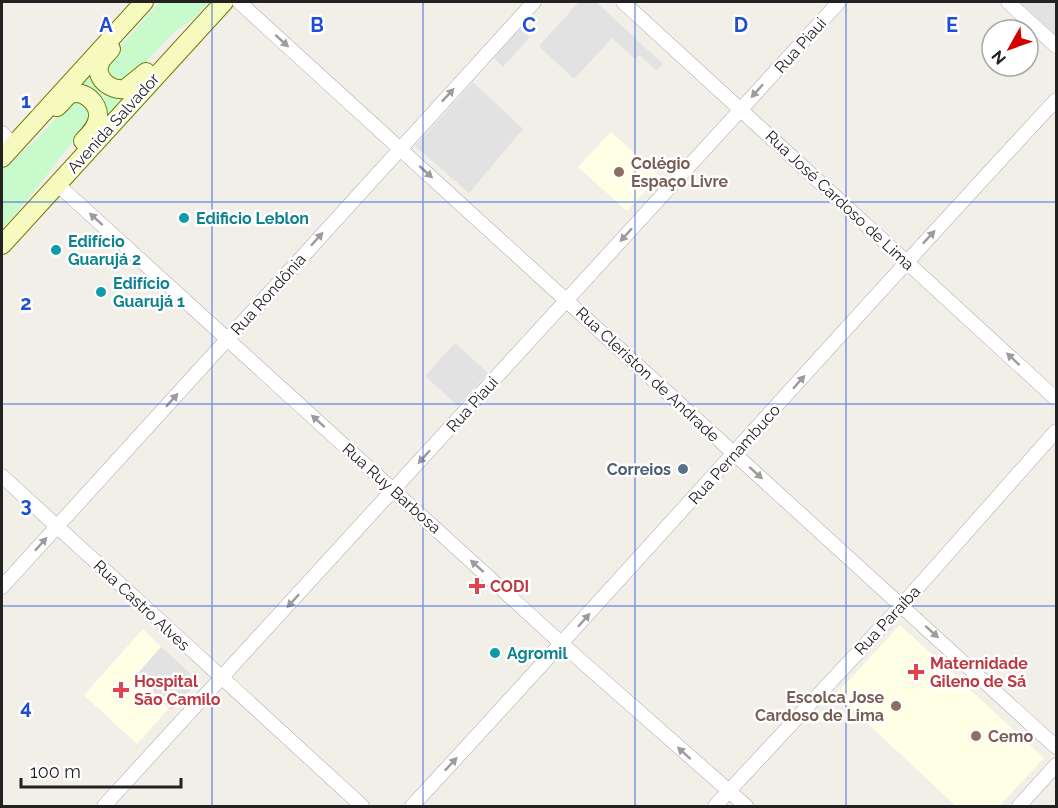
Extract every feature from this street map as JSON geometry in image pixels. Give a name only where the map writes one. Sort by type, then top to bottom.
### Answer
[{"type":"main road","points":[[2,158],[8,139],[35,121],[144,2]]},
{"type":"main road","name":"Avenida Salvador","points":[[2,245],[224,2]]},
{"type":"main road","points":[[117,31],[115,43],[101,61],[99,68],[101,79],[108,86],[124,89],[150,70],[166,64]]},
{"type":"main road","points":[[35,121],[44,118],[71,94],[88,97],[97,106],[98,117],[94,128],[79,146],[75,164]]},
{"type":"street","name":"Rua Cleriston de Andrade","points":[[238,2],[568,300],[1056,747]]},
{"type":"street","name":"Rua Rondônia","points":[[2,587],[534,2]]},
{"type":"street","name":"Rua José Cardoso de Lima","points":[[622,2],[1056,399]]},
{"type":"street","name":"Rua Piaui","points":[[104,807],[839,2]]},
{"type":"street","points":[[1008,2],[1056,46]]},
{"type":"street","name":"Rua Pernambuco","points":[[412,807],[1056,100]]},
{"type":"street","name":"Rua Ruy Barbosa","points":[[57,184],[562,644],[727,793],[746,807]]},
{"type":"street","name":"Rua Paraíba","points":[[715,807],[902,605],[1056,431]]},
{"type":"street","name":"Rua Castro Alves","points":[[2,476],[362,807]]},
{"type":"street","points":[[1019,807],[1056,765]]},
{"type":"shaded area","points":[[579,2],[596,2],[663,64],[657,71],[639,55],[635,59],[612,38],[574,79],[539,46]]},
{"type":"shaded area","points":[[1020,2],[1056,2],[1056,35],[1040,18]]},
{"type":"shaded area","points":[[520,28],[530,37],[503,67],[494,58]]},
{"type":"shaded area","points":[[473,82],[523,129],[469,193],[415,146]]},
{"type":"shaded area","name":"Colégio Espaço Livre","points":[[611,132],[659,176],[627,211],[578,167]]},
{"type":"shaded area","points":[[455,343],[488,373],[458,406],[425,376]]},
{"type":"shaded area","points":[[900,625],[1044,758],[999,806],[956,806],[836,694]]},
{"type":"shaded area","name":"Hospital São Camilo","points":[[143,629],[161,647],[138,674],[151,685],[155,696],[169,708],[137,744],[84,695]]},
{"type":"shaded area","points":[[161,647],[199,681],[172,710],[155,696],[151,685],[137,674]]},
{"type":"green space","points":[[160,2],[209,2],[192,20],[175,31],[128,81],[116,80],[107,68],[114,53]]},
{"type":"green space","points":[[92,70],[131,95],[109,119],[106,105],[98,91],[80,82]]},
{"type":"green space","points":[[84,100],[93,116],[2,229],[2,171],[38,138],[72,101]]},
{"type":"place","name":"Colégio Espaço Livre","points":[[619,172]]},
{"type":"place","name":"Edificio Leblon","points":[[184,218]]},
{"type":"place","name":"Edifício Guarujá 2","points":[[56,250]]},
{"type":"place","name":"Edifício Guarujá 1","points":[[101,292]]},
{"type":"place","name":"Correios","points":[[683,469]]},
{"type":"place","name":"CODI","points":[[477,586]]},
{"type":"place","name":"Agromil","points":[[495,653]]},
{"type":"place","name":"Maternidade Gileno de Sá","points":[[916,672]]},
{"type":"place","name":"Hospital São Camilo","points":[[121,690]]},
{"type":"place","name":"Escolca Jose Cardoso de Lima","points":[[896,706]]},
{"type":"place","name":"Cemo","points":[[976,736]]}]
